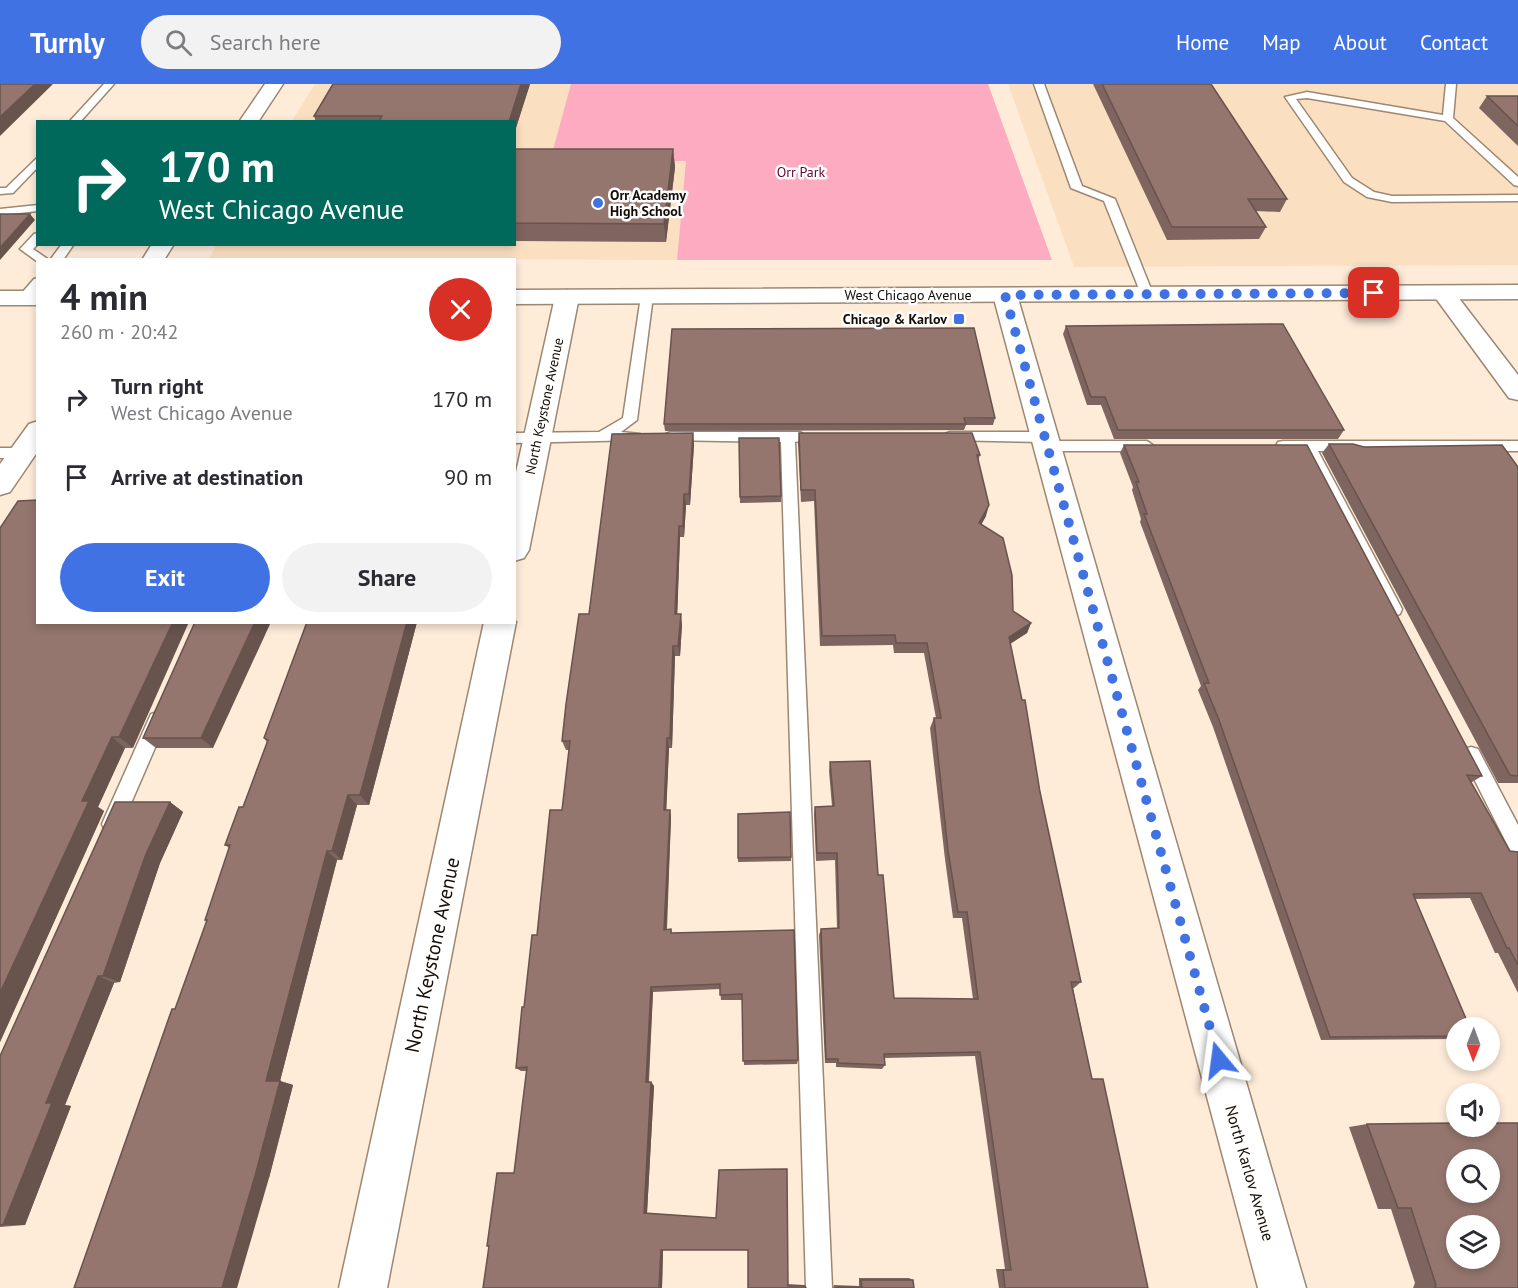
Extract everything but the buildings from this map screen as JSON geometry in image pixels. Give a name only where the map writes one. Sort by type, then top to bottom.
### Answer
[{"type":"street","points":[[249,120],[274,84]]},
{"type":"street","points":[[0,298],[33,292]]},
{"type":"street","name":"West Chicago Avenue","points":[[516,297],[1518,292]]},
{"type":"street","points":[[1443,293],[1518,392]]},
{"type":"street","name":"North Karlov Avenue","points":[[1005,295],[1282,1288]]},
{"type":"street","name":"North Keystone Avenue","points":[[516,531],[526,437],[567,297]]},
{"type":"street","points":[[0,485],[11,453],[36,432]]},
{"type":"street","name":"North Keystone Avenue","points":[[363,1288],[500,624]]},
{"type":"lane","points":[[76,120],[109,84]]},
{"type":"lane","points":[[1038,84],[1077,188],[1109,199],[1147,294]]},
{"type":"lane","points":[[1448,119],[1451,84]]},
{"type":"lane","points":[[1518,183],[1448,119],[1307,95],[1290,97],[1348,180],[1371,195],[1392,199],[1518,198]]},
{"type":"lane","points":[[0,190],[9,190],[36,162]]},
{"type":"lane","points":[[0,212],[36,208]]},
{"type":"lane","points":[[36,238],[26,249],[38,258]]},
{"type":"lane","points":[[601,437],[630,420],[647,297]]},
{"type":"lane","points":[[526,437],[811,437]]},
{"type":"lane","points":[[788,437],[819,1288]]},
{"type":"lane","points":[[931,437],[1165,446]]},
{"type":"lane","points":[[1273,446],[1518,446]]},
{"type":"lane","points":[[1308,446],[1402,624]]},
{"type":"lane","points":[[105,838],[168,698]]},
{"type":"lane","points":[[1463,740],[1518,845]]},
{"type":"shaded area","name":"Orr Academy High School","points":[[315,84],[571,84],[551,161],[686,161],[677,260],[209,258],[216,246],[516,246],[516,120],[293,120]]},
{"type":"shaded area","points":[[1008,84],[1518,84],[1518,265],[1074,267]]},
{"type":"green space","name":"Orr Park","points":[[571,84],[988,84],[1052,260],[677,260],[686,161],[550,161]]},
{"type":"place","name":"Orr Academy High School","points":[[598,203]]},
{"type":"place","name":"Chicago & Karlov","points":[[959,319]]},
{"type":"route","points":[[1219,1060],[1005,295],[1374,293]]}]
